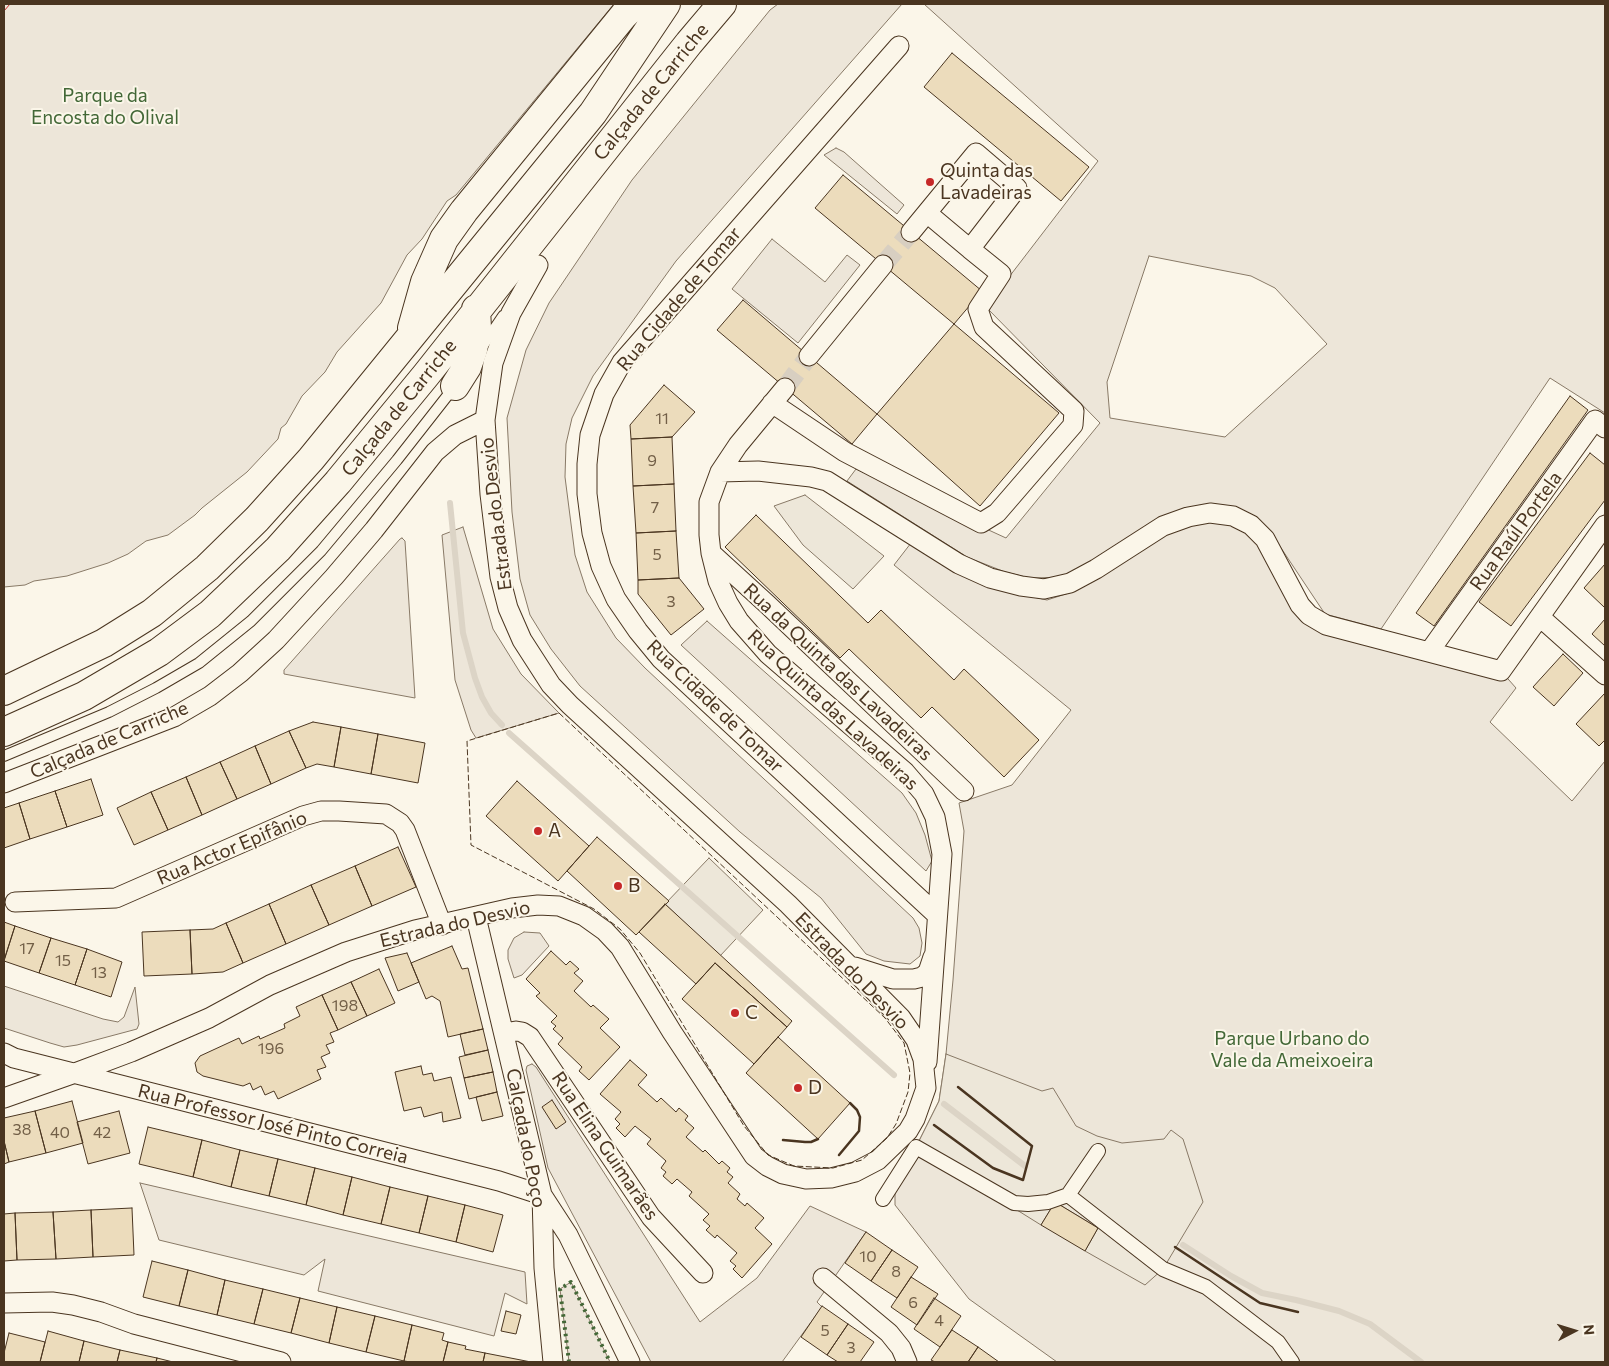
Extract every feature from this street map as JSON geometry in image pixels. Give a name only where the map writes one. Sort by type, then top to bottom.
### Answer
[{"type":"highway","points":[[399,351],[413,327],[425,282],[444,239],[624,15],[635,4]]},
{"type":"highway","name":"Calçada de Carriche","points":[[4,691],[104,643],[152,612],[207,568],[257,519],[311,459],[593,113],[666,4]]},
{"type":"highway","name":"Calçada de Carriche","points":[[4,732],[92,691],[159,652],[210,614],[278,549],[338,482],[476,313],[689,43],[722,4]]},
{"type":"highway","points":[[538,265],[569,208],[624,125]]},
{"type":"highway","points":[[455,386],[467,367],[473,350],[477,328],[467,227],[470,211],[483,189]]},
{"type":"street","name":"Rua Cidade de Tomar","points":[[899,46],[622,362],[604,394],[590,435],[587,464],[587,494],[592,533],[601,566],[616,599],[638,631],[661,659],[937,915]]},
{"type":"street","points":[[911,232],[976,153],[1016,188],[970,249]]},
{"type":"street","points":[[772,403],[845,452],[981,523],[997,513],[1073,425],[1074,411],[984,327],[978,309],[1001,274],[927,213]]},
{"type":"street","name":"Estrada do Desvio","points":[[4,1098],[75,1073],[208,1018],[270,985],[346,952],[415,930],[512,908],[538,905],[559,906],[584,916],[605,931],[620,947],[672,1032],[754,1156],[767,1166],[783,1174],[806,1178],[831,1178],[856,1172],[878,1160],[908,1131],[915,1119],[926,1088],[923,1059],[916,1040],[901,1018],[788,904],[550,685],[522,640],[508,608],[500,577],[490,494],[485,420],[493,363],[511,313],[538,265]]},
{"type":"street","points":[[809,356],[883,265]]},
{"type":"street","name":"Rua Quinta das Lavadeiras","points":[[785,388],[738,444],[720,472],[708,502],[711,553],[718,581],[739,622],[768,654],[905,772],[924,794],[935,817],[942,854],[934,951]]},
{"type":"street","name":"Calçada de Carriche","points":[[4,783],[174,717],[210,696],[240,673],[276,640],[374,530],[435,452],[455,435],[485,420]]},
{"type":"street","name":"Rua Raúl Portela","points":[[1429,652],[1595,420],[1605,428]]},
{"type":"street","points":[[720,472],[758,471],[811,477],[827,481],[959,564],[990,578],[1021,586],[1044,589],[1070,583],[1096,569],[1163,526],[1188,517],[1210,513],[1233,516],[1251,525],[1265,539],[1300,605],[1309,615],[1326,625],[1501,671],[1605,525]]},
{"type":"street","name":"Rua da Quinta das Lavadeiras","points":[[711,553],[964,791]]},
{"type":"street","points":[[1540,617],[1605,675]]},
{"type":"street","name":"Rua Actor Epifânio","points":[[14,902],[116,898],[303,816],[321,811],[339,811],[386,814],[400,823],[405,830],[442,925]]},
{"type":"street","name":"Calçada do Poço","points":[[476,917],[542,1195],[544,1268],[553,1362]]},
{"type":"street","points":[[848,964],[888,978],[914,979],[928,972],[934,951]]},
{"type":"street","points":[[926,1088],[934,951]]},
{"type":"street","name":"Rua Elina Guimarães","points":[[504,1033],[516,1031],[530,1037],[651,1217],[703,1273]]},
{"type":"street","name":"Rua Professor José Pinto Correia","points":[[4,1053],[14,1058],[499,1181],[542,1195]]},
{"type":"street","points":[[883,1199],[916,1147],[1014,1203],[1028,1204],[1048,1202],[1068,1195],[1098,1151]]},
{"type":"street","points":[[542,1195],[568,1235],[630,1362]]},
{"type":"street","points":[[1068,1195],[1163,1269],[1201,1284],[1278,1342],[1292,1362]]},
{"type":"street","points":[[823,1278],[889,1333],[901,1348],[907,1362]]},
{"type":"street","points":[[4,1303],[52,1302],[73,1305],[101,1312],[134,1324],[281,1362]]},
{"type":"lane","points":[[4,756],[109,712],[156,688],[199,663],[251,621],[321,551],[398,460],[455,386],[538,265]]},
{"type":"green space","name":"Parque da Encosta do Olival","points":[[4,4],[614,4],[456,195],[447,201],[422,239],[407,255],[381,303],[337,352],[325,372],[302,396],[286,424],[281,428],[278,439],[247,472],[168,535],[146,541],[128,554],[108,563],[67,576],[34,581],[25,585],[4,587]]},
{"type":"green space","points":[[778,4],[902,4],[676,261],[593,376],[572,418],[566,444],[565,477],[575,555],[587,592],[616,638],[645,668],[913,918],[919,928],[922,943],[920,956],[910,964],[884,961],[866,954],[821,898],[740,832],[580,686],[551,649],[530,615],[520,579],[512,512],[507,418],[526,350],[549,303],[632,180],[770,10]]},
{"type":"green space","points":[[924,4],[1605,4],[1605,413],[1550,378],[1381,629],[1325,614],[1269,530],[1206,505],[1185,508],[1163,517],[1067,577],[1030,578],[1005,572],[967,557],[847,481],[856,469],[1006,538],[1100,423],[986,307],[1098,161]],"holes":[[[1149,256],[1251,276],[1275,288],[1327,344],[1225,437],[1110,418],[1107,382]]]},
{"type":"green space","points":[[836,148],[844,152],[904,205],[897,214],[824,155]]},
{"type":"green space","points":[[772,239],[825,282],[847,255],[860,265],[798,343],[732,289]]},
{"type":"green space","name":"Parque Urbano do Vale da Ameixoeira","points":[[1188,517],[1251,525],[1309,615],[1501,671],[1516,688],[1490,722],[1572,801],[1605,761],[1605,1362],[1057,1362],[969,1299],[895,1205],[895,1181],[916,1147],[939,1101],[946,1054],[953,980],[964,831],[959,803],[1012,785],[1071,710],[894,565],[911,543],[985,586],[1047,600],[1075,591],[1162,537]]},
{"type":"green space","points":[[463,527],[493,629],[521,674],[559,713],[476,738],[471,730],[455,680],[442,535]]},
{"type":"green space","points":[[402,538],[405,541],[415,698],[284,674],[284,670]]},
{"type":"green space","points":[[707,621],[902,793],[916,813],[925,835],[932,861],[926,871],[681,645]]},
{"type":"green space","points":[[524,932],[540,933],[549,946],[522,975],[514,978],[508,959],[508,950],[514,938]]},
{"type":"green space","points":[[4,986],[103,1019],[118,1022],[124,1017],[135,987],[139,1024],[137,1029],[64,1047],[4,1028]]},
{"type":"green space","points":[[532,1064],[536,1067],[700,1322],[757,1278],[810,1206],[866,1232],[817,1302],[822,1307],[782,1362],[651,1362],[548,1168],[526,1070],[527,1066]]},
{"type":"green space","points":[[140,1183],[525,1272],[527,1304],[505,1293],[494,1336],[318,1291],[325,1259],[304,1275],[159,1240]]},
{"type":"green space","points":[[571,1282],[610,1362],[569,1362],[560,1289]]},
{"type":"shaded area","points":[[805,495],[884,556],[853,589],[803,545],[774,506]]},
{"type":"shaded area","points":[[709,858],[763,910],[720,956],[665,904]]},
{"type":"shaded area","points":[[946,1054],[1042,1091],[1053,1088],[1076,1126],[1097,1136],[1122,1143],[1164,1139],[1171,1130],[1183,1139],[1203,1202],[1163,1269],[1145,1285],[1085,1251],[1098,1228],[1055,1202],[1041,1225],[916,1147],[939,1101]]},
{"type":"building","points":[[952,53],[1089,167],[1061,201],[924,87]]},
{"type":"building","points":[[843,175],[982,291],[954,324],[815,208]]},
{"type":"building","points":[[743,300],[877,414],[852,444],[717,330]]},
{"type":"building","points":[[954,324],[1059,413],[980,506],[877,414]]},
{"type":"building","points":[[664,385],[695,412],[672,437],[631,439],[630,425]]},
{"type":"building","points":[[1570,396],[1588,410],[1434,626],[1416,613]]},
{"type":"building","points":[[672,437],[674,484],[633,486],[631,439]]},
{"type":"building","points":[[1590,453],[1605,465],[1605,500],[1511,626],[1479,602]]},
{"type":"building","points":[[674,484],[676,531],[636,533],[633,486]]},
{"type":"building","points":[[756,515],[868,623],[881,610],[954,680],[964,669],[1039,740],[1004,777],[932,707],[921,718],[849,649],[840,658],[725,547]]},
{"type":"building","points":[[676,531],[679,578],[638,580],[636,533]]},
{"type":"building","points":[[1605,564],[1605,606],[1604,607],[1584,588]]},
{"type":"building","points":[[679,578],[704,609],[671,635],[638,594],[638,580]]},
{"type":"building","points":[[1605,619],[1605,646],[1592,634]]},
{"type":"building","points":[[1563,654],[1583,673],[1554,706],[1533,687]]},
{"type":"building","points":[[1605,693],[1605,740],[1599,746],[1576,724]]},
{"type":"building","points":[[313,722],[341,727],[334,767],[317,764],[306,768],[289,731]]},
{"type":"building","points":[[341,727],[378,734],[371,774],[334,767]]},
{"type":"building","points":[[289,731],[306,768],[271,784],[255,746]]},
{"type":"building","points":[[378,734],[425,743],[418,783],[371,774]]},
{"type":"building","points":[[255,746],[271,784],[237,799],[220,762]]},
{"type":"building","points":[[220,762],[237,799],[202,815],[186,777]]},
{"type":"building","points":[[186,777],[202,815],[168,830],[151,792]]},
{"type":"building","points":[[91,779],[103,815],[67,827],[55,791]]},
{"type":"building","name":"A","points":[[517,781],[589,846],[558,881],[486,816]]},
{"type":"building","points":[[55,791],[67,827],[30,839],[19,803]]},
{"type":"building","points":[[151,792],[168,830],[134,845],[117,808]]},
{"type":"building","points":[[19,803],[30,839],[4,848],[4,808]]},
{"type":"building","name":"B","points":[[597,837],[669,901],[636,935],[567,871]]},
{"type":"building","points":[[398,847],[416,887],[372,906],[355,866]]},
{"type":"building","points":[[355,866],[372,906],[329,925],[311,885]]},
{"type":"building","points":[[311,885],[329,925],[286,944],[269,904]]},
{"type":"building","points":[[269,904],[286,944],[243,963],[226,923]]},
{"type":"building","points":[[665,904],[792,1021],[787,1027],[715,963],[696,984],[639,932]]},
{"type":"building","points":[[4,922],[15,926],[4,960]]},
{"type":"building","points":[[226,923],[243,963],[223,972],[192,974],[190,930],[213,929]]},
{"type":"building","points":[[15,926],[51,938],[39,973],[4,961]]},
{"type":"building","points":[[190,930],[192,974],[144,976],[142,932]]},
{"type":"building","points":[[51,938],[87,949],[75,985],[39,973]]},
{"type":"building","points":[[452,946],[462,969],[468,968],[483,1029],[448,1037],[440,1001],[432,996],[426,999],[411,963]]},
{"type":"building","points":[[87,949],[122,962],[111,997],[75,985]]},
{"type":"building","points":[[551,951],[566,965],[570,961],[579,969],[574,973],[583,981],[574,991],[591,1007],[593,1005],[609,1019],[600,1028],[620,1047],[589,1080],[579,1071],[582,1067],[558,1044],[563,1038],[553,1029],[556,1026],[551,1022],[557,1016],[536,996],[540,993],[526,979]]},
{"type":"building","points":[[407,953],[419,982],[398,991],[385,958]]},
{"type":"building","name":"C","points":[[715,963],[787,1027],[754,1064],[682,999]]},
{"type":"building","points":[[379,969],[395,1003],[367,1016],[351,982]]},
{"type":"building","points":[[351,982],[367,1016],[338,1030],[322,995]]},
{"type":"building","points":[[322,995],[338,1030],[330,1033],[334,1042],[326,1045],[330,1053],[321,1057],[326,1067],[317,1070],[321,1079],[278,1099],[274,1091],[265,1095],[261,1086],[253,1090],[250,1083],[243,1086],[203,1076],[197,1072],[195,1063],[200,1056],[239,1038],[242,1044],[259,1036],[260,1039],[285,1028],[284,1024],[300,1016],[296,1007]]},
{"type":"building","points":[[483,1029],[488,1050],[465,1055],[460,1034]]},
{"type":"building","name":"D","points":[[778,1037],[850,1103],[818,1139],[746,1073]]},
{"type":"building","points":[[488,1050],[493,1072],[464,1078],[459,1057]]},
{"type":"building","points":[[630,1060],[647,1075],[638,1085],[657,1102],[661,1098],[676,1112],[679,1108],[688,1116],[685,1120],[694,1128],[686,1137],[703,1152],[705,1150],[719,1164],[722,1161],[730,1168],[727,1172],[733,1177],[728,1183],[740,1194],[737,1199],[745,1206],[747,1203],[764,1218],[755,1228],[772,1244],[742,1278],[733,1269],[736,1266],[730,1261],[737,1253],[717,1235],[715,1238],[706,1230],[710,1226],[703,1220],[709,1214],[689,1196],[692,1192],[677,1179],[672,1184],[663,1176],[666,1172],[661,1168],[666,1161],[647,1144],[651,1139],[635,1126],[625,1137],[616,1128],[620,1124],[615,1119],[621,1112],[600,1094]]},
{"type":"building","points":[[421,1066],[423,1075],[432,1073],[434,1081],[451,1077],[461,1118],[443,1122],[442,1112],[424,1117],[421,1107],[404,1111],[395,1072]]},
{"type":"building","points":[[493,1072],[497,1092],[469,1099],[464,1078]]},
{"type":"building","points":[[497,1092],[503,1116],[482,1121],[476,1097]]},
{"type":"building","points":[[552,1100],[566,1122],[556,1129],[542,1107]]},
{"type":"building","points":[[72,1101],[83,1143],[46,1153],[35,1111]]},
{"type":"building","points":[[35,1111],[46,1153],[9,1162],[4,1141],[4,1118]]},
{"type":"building","points":[[119,1111],[130,1153],[88,1164],[77,1122]]},
{"type":"building","points":[[148,1127],[202,1140],[193,1177],[139,1164]]},
{"type":"building","points":[[202,1140],[240,1150],[231,1187],[193,1177]]},
{"type":"building","points":[[4,1141],[9,1162],[4,1164]]},
{"type":"building","points":[[240,1150],[278,1159],[269,1196],[231,1187]]},
{"type":"building","points":[[278,1159],[315,1168],[306,1205],[269,1196]]},
{"type":"building","points":[[315,1168],[352,1177],[343,1215],[306,1205]]},
{"type":"building","points":[[352,1177],[390,1187],[381,1224],[343,1215]]},
{"type":"building","points":[[390,1187],[428,1196],[419,1233],[381,1224]]},
{"type":"building","points":[[428,1196],[465,1205],[456,1242],[419,1233]]},
{"type":"building","points":[[1055,1202],[1098,1228],[1085,1251],[1041,1225]]},
{"type":"building","points":[[465,1205],[503,1215],[493,1252],[456,1242]]},
{"type":"building","points":[[132,1208],[134,1255],[93,1257],[91,1210]]},
{"type":"building","points":[[91,1210],[93,1257],[56,1259],[53,1212]]},
{"type":"building","points":[[53,1212],[56,1259],[17,1260],[15,1213]]},
{"type":"building","points":[[15,1213],[17,1260],[4,1261],[4,1214]]},
{"type":"building","points":[[866,1232],[892,1250],[871,1281],[845,1263]]},
{"type":"building","points":[[892,1250],[918,1267],[897,1298],[871,1281]]},
{"type":"building","points":[[152,1261],[188,1270],[179,1306],[143,1297]]},
{"type":"building","points":[[188,1270],[225,1280],[217,1315],[179,1306]]},
{"type":"building","points":[[911,1277],[938,1294],[917,1325],[891,1307]]},
{"type":"building","points":[[225,1280],[263,1289],[254,1324],[217,1315]]},
{"type":"building","points":[[263,1289],[300,1298],[291,1333],[254,1324]]},
{"type":"building","points":[[300,1298],[337,1307],[329,1343],[291,1333]]},
{"type":"building","points":[[934,1298],[961,1316],[940,1347],[914,1329]]},
{"type":"building","points":[[822,1306],[848,1324],[827,1355],[801,1337]]},
{"type":"building","points":[[337,1307],[375,1316],[366,1352],[329,1343]]},
{"type":"building","points":[[506,1311],[521,1315],[516,1334],[501,1331]]},
{"type":"building","points":[[375,1316],[412,1325],[404,1361],[366,1352]]},
{"type":"building","points":[[848,1324],[874,1342],[860,1362],[838,1362],[827,1355]]},
{"type":"building","points":[[412,1325],[444,1333],[442,1340],[448,1342],[443,1362],[404,1361]]},
{"type":"building","points":[[952,1330],[978,1347],[968,1362],[935,1362],[931,1360]]},
{"type":"building","points":[[48,1331],[84,1341],[79,1362],[40,1362]]},
{"type":"building","points":[[9,1333],[45,1342],[40,1362],[4,1362],[4,1353]]},
{"type":"building","points":[[84,1341],[120,1350],[117,1362],[79,1362]]},
{"type":"building","points":[[448,1342],[466,1346],[465,1349],[485,1353],[483,1362],[443,1362]]},
{"type":"building","points":[[978,1347],[999,1362],[968,1362]]},
{"type":"building","points":[[120,1350],[157,1358],[156,1362],[117,1362]]},
{"type":"building","points":[[485,1353],[531,1362],[483,1362]]},
{"type":"building","points":[[157,1358],[173,1362],[156,1362]]},
{"type":"waterway","points":[[450,503],[463,633],[482,697],[491,713],[502,725]]},
{"type":"waterway","points":[[509,733],[894,1075]]},
{"type":"waterway","points":[[944,1104],[1025,1166]]},
{"type":"waterway","points":[[1183,1245],[1231,1276],[1262,1293],[1339,1311],[1370,1324],[1421,1362]]},
{"type":"tunnel","points":[[883,265],[911,232]]},
{"type":"tunnel","points":[[785,388],[809,356]]},
{"type":"hedge","points":[[569,1362],[560,1289],[571,1282],[610,1362]]},
{"type":"fence","points":[[559,713],[885,1018],[904,1043],[910,1073],[908,1092],[896,1124],[887,1138],[862,1160],[833,1168],[794,1166],[768,1155],[744,1126],[640,953],[620,929],[594,909],[471,845],[467,741],[559,713]]},
{"type":"wall","points":[[934,1125],[993,1168],[1023,1180],[1032,1146],[958,1087]]},
{"type":"wall","points":[[839,1155],[859,1131],[860,1117],[857,1110],[850,1103]]},
{"type":"wall","points":[[783,1140],[811,1142],[818,1139]]},
{"type":"wall","points":[[1175,1247],[1260,1303],[1298,1312]]},
{"type":"power","points":[[4,11],[10,4]]},
{"type":"place","name":"Quinta das Lavadeiras","points":[[930,182]]},
{"type":"place","name":"A","points":[[538,831]]},
{"type":"place","name":"B","points":[[618,886]]},
{"type":"place","name":"C","points":[[735,1013]]},
{"type":"place","name":"D","points":[[798,1088]]}]
